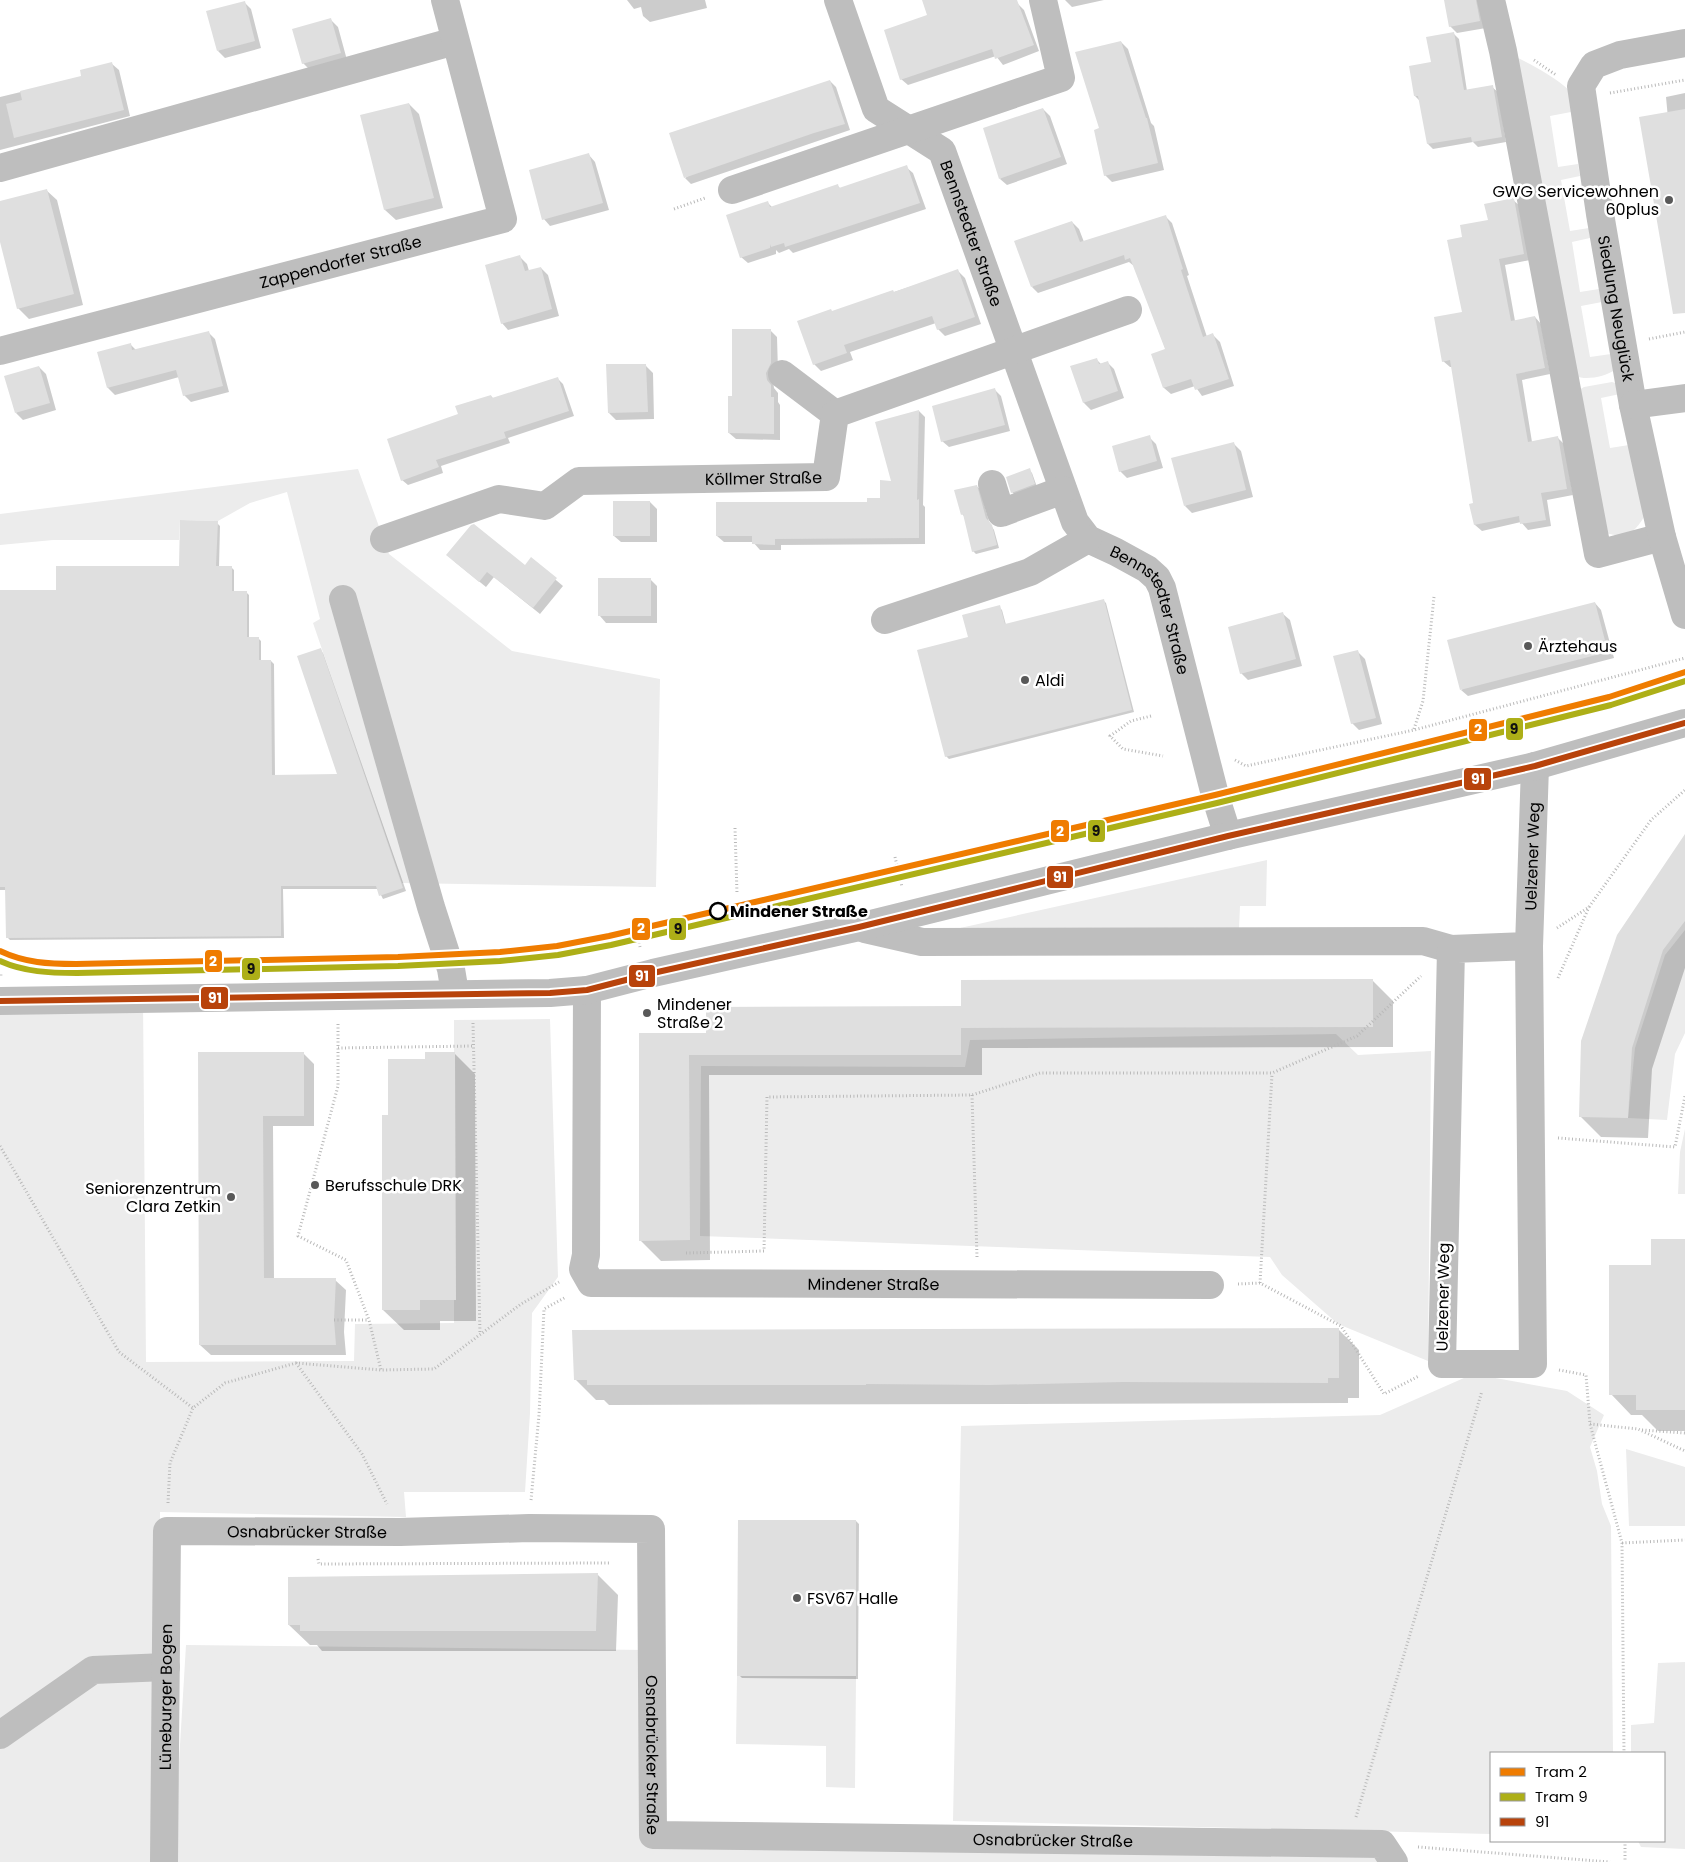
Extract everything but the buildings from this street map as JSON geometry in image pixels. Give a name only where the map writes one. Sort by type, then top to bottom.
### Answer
[{"type":"street","name":"Zappendorfer Straße","points":[[0,352],[503,219],[445,0]]},
{"type":"street","name":"Bennstedter Straße","points":[[838,0],[876,109],[942,150],[1016,351],[1075,522],[1088,539],[1147,569],[1157,578],[1162,588],[1215,795],[1228,836]]},
{"type":"street","points":[[732,190],[1061,78],[1043,0]]},
{"type":"street","points":[[1491,0],[1503,51],[1598,554],[1662,537]]},
{"type":"street","points":[[0,168],[455,41]]},
{"type":"street","points":[[1581,91],[1594,65],[1620,55],[1685,43]]},
{"type":"street","name":"Siedlung Neuglück","points":[[1581,91],[1633,405],[1662,537],[1685,615]]},
{"type":"street","points":[[782,374],[836,414],[1128,310]]},
{"type":"street","points":[[1633,405],[1685,398]]},
{"type":"street","name":"Köllmer Straße","points":[[384,539],[499,499],[546,506],[579,481],[826,477],[836,414]]},
{"type":"street","points":[[992,484],[1001,512],[1063,490]]},
{"type":"street","points":[[885,620],[1030,572],[1088,539]]},
{"type":"street","points":[[343,599],[428,898],[451,969],[455,993]]},
{"type":"street","points":[[0,1001],[587,990],[653,973],[859,927],[1228,836],[1535,766],[1685,722]]},
{"type":"street","name":"Uelzener Weg","points":[[1450,949],[1442,1364],[1533,1364],[1529,946],[1535,766]]},
{"type":"street","points":[[859,927],[922,942],[1424,941],[1450,949],[1529,946]]},
{"type":"street","points":[[587,990],[587,1276]]},
{"type":"street","name":"Mindener Straße","points":[[587,1276],[978,1285],[1210,1286]]},
{"type":"street","name":"Osnabrücker Straße","points":[[167,1531],[400,1532],[529,1528],[651,1529],[653,1835],[1348,1844],[1388,1853]]},
{"type":"street","name":"Lüneburger Bogen","points":[[164,1862],[167,1531]]},
{"type":"street","points":[[0,1735],[93,1670],[166,1667]]},
{"type":"path","points":[[1503,51],[1530,57],[1581,91],[1685,80]]},
{"type":"path","points":[[674,209],[732,190]]},
{"type":"path","points":[[1414,730],[1424,701],[1434,597]]},
{"type":"path","points":[[1230,756],[1246,766],[1414,730],[1685,658]]},
{"type":"path","points":[[1151,716],[1131,721],[1110,736],[1123,748],[1162,756]]},
{"type":"path","points":[[1529,946],[1589,906],[1651,820],[1685,790]]},
{"type":"path","points":[[735,828],[736,894]]},
{"type":"path","points":[[685,1253],[764,1251],[767,1097],[972,1095],[1040,1073],[1272,1073],[1357,1036],[1450,949]]},
{"type":"path","points":[[455,993],[473,1016],[480,1334]]},
{"type":"path","points":[[338,996],[338,1086],[298,1236],[346,1260],[369,1320],[381,1370]]},
{"type":"path","points":[[338,1048],[473,1046]]},
{"type":"path","points":[[1272,1073],[1260,1283],[1341,1326],[1384,1394],[1442,1364]]},
{"type":"path","points":[[972,1095],[978,1285]]},
{"type":"path","points":[[1552,1138],[1675,1147],[1685,1096]]},
{"type":"path","points":[[0,1146],[119,1352],[194,1408]]},
{"type":"path","points":[[167,1531],[170,1463],[194,1408],[225,1383],[296,1364],[381,1370],[434,1369],[521,1304],[587,1276]]},
{"type":"path","points":[[529,1528],[539,1415],[544,1309],[587,1276]]},
{"type":"path","points":[[334,1320],[369,1320]]},
{"type":"path","points":[[1563,1361],[1564,1370]]},
{"type":"path","points":[[296,1364],[362,1454],[400,1532]]},
{"type":"path","points":[[1348,1844],[1490,1364]]},
{"type":"path","points":[[1533,1364],[1586,1375],[1590,1424],[1622,1543],[1624,1752]]},
{"type":"path","points":[[1590,1424],[1685,1433]]},
{"type":"path","points":[[1638,1429],[1685,1451]]},
{"type":"path","points":[[1622,1543],[1685,1540]]},
{"type":"path","points":[[1625,1842],[1626,1862]]},
{"type":"path","points":[[1388,1853],[1610,1862]]},
{"type":"shaded area","points":[[1516,57],[1552,77],[1571,92],[1571,112],[1550,116],[1558,167],[1578,164],[1580,176],[1561,180],[1570,231],[1589,228],[1590,238],[1572,242],[1580,292],[1599,289],[1602,302],[1581,306],[1590,357],[1611,354],[1615,370],[1601,376],[1585,378],[1576,376]]},
{"type":"shaded area","points":[[1612,382],[1618,384],[1620,394],[1601,398],[1610,448],[1629,445],[1644,517],[1637,528],[1624,535],[1606,533],[1579,390],[1584,387]]},
{"type":"shaded area","points":[[358,469],[389,554],[512,651],[660,679],[656,887],[402,883],[313,623],[320,619],[287,492],[250,503],[218,521],[180,520],[179,540],[53,540],[0,545],[0,514]]},
{"type":"shaded area","points":[[1267,860],[1266,906],[1240,906],[1239,929],[951,930]]},
{"type":"shaded area","points":[[1685,930],[1685,1033],[1675,1054],[1667,1120],[1628,1118],[1635,1048],[1665,955]]},
{"type":"shaded area","points":[[0,958],[16,964],[15,970],[0,965]]},
{"type":"shaded area","points":[[143,998],[146,1362],[354,1361],[355,1324],[454,1323],[454,1020],[550,1019],[558,1277],[532,1313],[530,1413],[525,1492],[404,1492],[406,1517],[160,1512],[161,1862],[0,1862],[0,1001]]},
{"type":"shaded area","points":[[1336,1034],[1358,1055],[1431,1051],[1428,1361],[1338,1324],[1282,1275],[1270,1257],[700,1236],[701,1066],[965,1067],[970,1040]]},
{"type":"shaded area","points":[[1685,1129],[1685,1194],[1678,1194],[1680,1152]]},
{"type":"shaded area","points":[[1473,1374],[1567,1391],[1604,1415],[1590,1447],[1597,1471],[1602,1504],[1611,1526],[1613,1752],[1490,1752],[1490,1834],[953,1821],[961,1426],[1380,1415]]},
{"type":"shaded area","points":[[1626,1449],[1685,1467],[1685,1526],[1629,1526]]},
{"type":"shaded area","points":[[186,1645],[648,1650],[653,1834],[1382,1844],[1393,1862],[173,1862]]},
{"type":"shaded area","points":[[1685,1662],[1685,1849],[1641,1847],[1638,1842],[1665,1842],[1665,1752],[1631,1752],[1631,1725],[1654,1723],[1658,1663]]},
{"type":"shaded area","points":[[737,1676],[856,1676],[855,1788],[826,1787],[826,1746],[736,1744]]},
{"type":"tram line","name":"2","points":[[0,951],[37,962],[76,964],[398,957],[500,952],[557,946],[609,936],[1215,795],[1609,697],[1685,672]]},
{"type":"tram line","name":"9","points":[[0,961],[18,968],[37,971],[77,973],[398,966],[500,961],[558,955],[611,945],[1217,803],[1611,705],[1685,681]]},
{"type":"transit line","name":"91","points":[[0,1001],[550,993],[587,990],[653,973],[859,927],[1228,836],[1535,766],[1685,723]]},
{"type":"place","name":"GWG Servicewohnen 60plus","points":[[1669,200]]},
{"type":"place","name":"Ärztehaus","points":[[1528,646]]},
{"type":"place","name":"Aldi","points":[[1025,680]]},
{"type":"place","name":"Mindener Straße","points":[[718,911]]},
{"type":"place","name":"Mindener Straße 2","points":[[647,1013]]},
{"type":"place","name":"Berufsschule DRK","points":[[315,1185]]},
{"type":"place","name":"Seniorenzentrum Clara Zetkin","points":[[231,1197]]},
{"type":"place","name":"FSV67 Halle","points":[[797,1598]]}]
